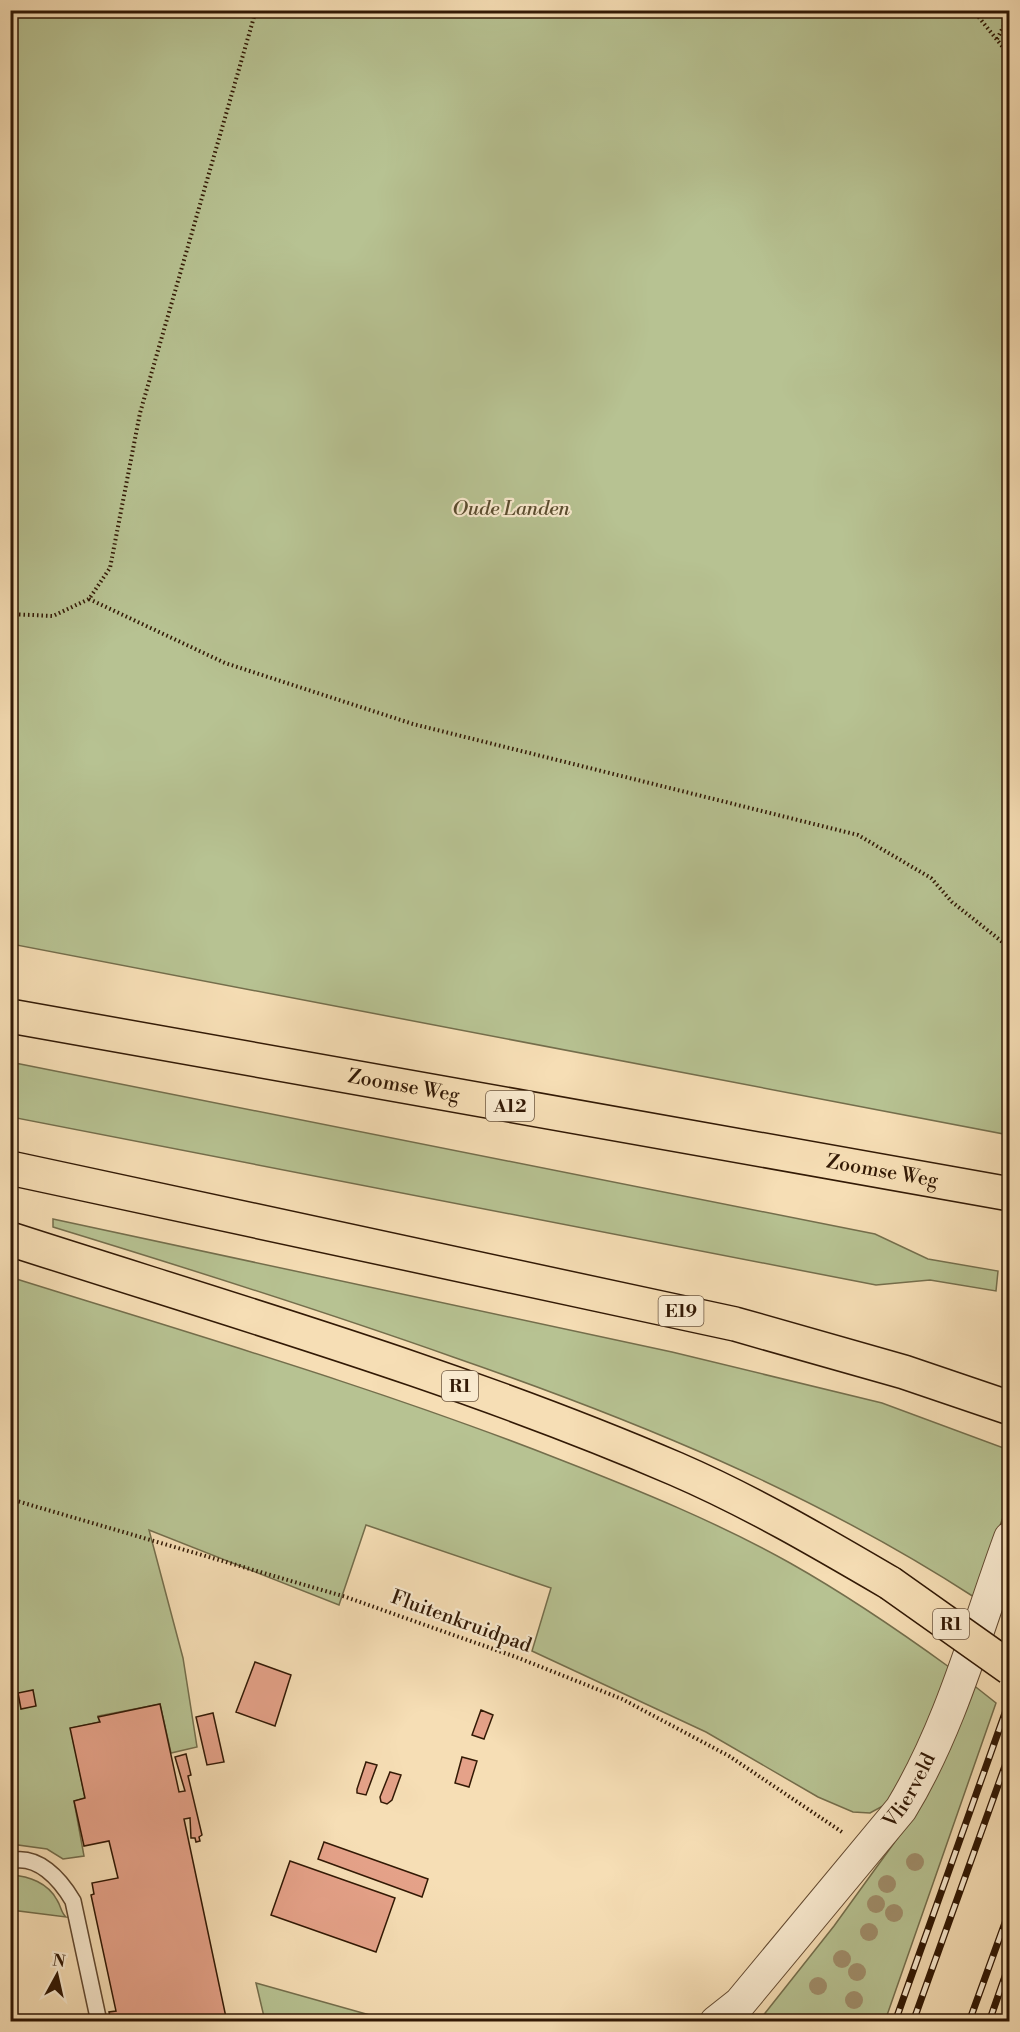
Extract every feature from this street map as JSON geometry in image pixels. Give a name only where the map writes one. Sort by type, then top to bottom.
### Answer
[{"type":"highway","name":"Zoomse Weg","points":[[10,1016],[1010,1194]]},
{"type":"highway","name":"E19","points":[[10,1168],[735,1324],[962,1390],[1010,1408]]},
{"type":"highway","name":"R1","points":[[10,1239],[453,1383],[676,1469],[822,1543],[890,1583],[1010,1668]]},
{"type":"street","name":"Vlierveld","points":[[728,2012],[901,1809],[931,1755],[1010,1538]]},
{"type":"lane","points":[[10,1861],[33,1862],[49,1871],[63,1884],[73,1901],[99,2022]]},
{"type":"path","points":[[10,614],[53,615],[89,599],[110,568],[140,413],[256,10]]},
{"type":"path","points":[[973,10],[1010,56]]},
{"type":"path","points":[[997,39],[1010,14]]},
{"type":"path","points":[[89,599],[225,663],[413,724],[858,835],[931,878],[952,903],[1010,948]]},
{"type":"path","name":"Fluitenkruidpad","points":[[10,1499],[346,1597],[516,1657],[611,1695],[729,1756],[867,1850]]},
{"type":"green space","name":"Oude Landen","points":[[10,11],[1009,11],[1009,1135],[11,944]]},
{"type":"green space","points":[[10,1062],[875,1234],[928,1259],[998,1271],[996,1291],[930,1280],[876,1285],[11,1117]]},
{"type":"green space","points":[[53,1219],[672,1352],[882,1403],[1009,1450],[1009,1501],[974,1597],[850,1524],[721,1461],[655,1433],[521,1381],[403,1340],[53,1227]]},
{"type":"green space","points":[[10,1277],[356,1386],[493,1434],[677,1507],[762,1548],[811,1575],[949,1667],[930,1725],[892,1801],[870,1813],[853,1812],[818,1797],[706,1732],[532,1651],[551,1588],[366,1525],[339,1605],[149,1530],[183,1658],[197,1747],[171,1753],[160,1704],[98,1716],[100,1722],[71,1728],[85,1798],[74,1801],[84,1856],[63,1859],[47,1849],[11,1844]]},
{"type":"green space","points":[[972,1684],[996,1703],[885,2021],[758,2022],[834,1926],[907,1825]]},
{"type":"green space","points":[[11,1875],[31,1879],[49,1889],[66,1917],[11,1910]]},
{"type":"green space","points":[[256,1983],[391,2021],[265,2021]]},
{"type":"building","points":[[255,1662],[291,1675],[275,1726],[236,1712]]},
{"type":"building","points":[[33,1690],[36,1706],[21,1709],[18,1693]]},
{"type":"building","points":[[160,1704],[179,1792],[185,1791],[175,1757],[186,1754],[191,1775],[188,1776],[202,1835],[199,1837],[200,1841],[196,1842],[195,1838],[191,1838],[190,1818],[184,1819],[227,2022],[111,2022],[109,2012],[116,2011],[91,1895],[94,1894],[92,1883],[118,1878],[109,1841],[84,1846],[74,1801],[85,1798],[70,1728],[100,1722],[98,1717]]},
{"type":"building","points":[[481,1710],[493,1715],[484,1739],[472,1735]]},
{"type":"building","points":[[213,1713],[224,1762],[207,1765],[196,1717]]},
{"type":"building","points":[[462,1757],[477,1761],[469,1787],[455,1783]]},
{"type":"building","points":[[366,1762],[377,1765],[366,1795],[357,1793],[357,1789]]},
{"type":"building","points":[[390,1772],[401,1775],[392,1800],[387,1804],[381,1802],[380,1797]]},
{"type":"building","points":[[324,1842],[428,1879],[422,1897],[318,1859]]},
{"type":"building","points":[[290,1861],[395,1898],[376,1952],[271,1915]]},
{"type":"railway","points":[[895,2022],[1010,1699]]},
{"type":"railway","points":[[913,2022],[1010,1752]]},
{"type":"railway","points":[[969,2022],[1010,1909]]},
{"type":"railway","points":[[989,2022],[1010,1962]]}]
